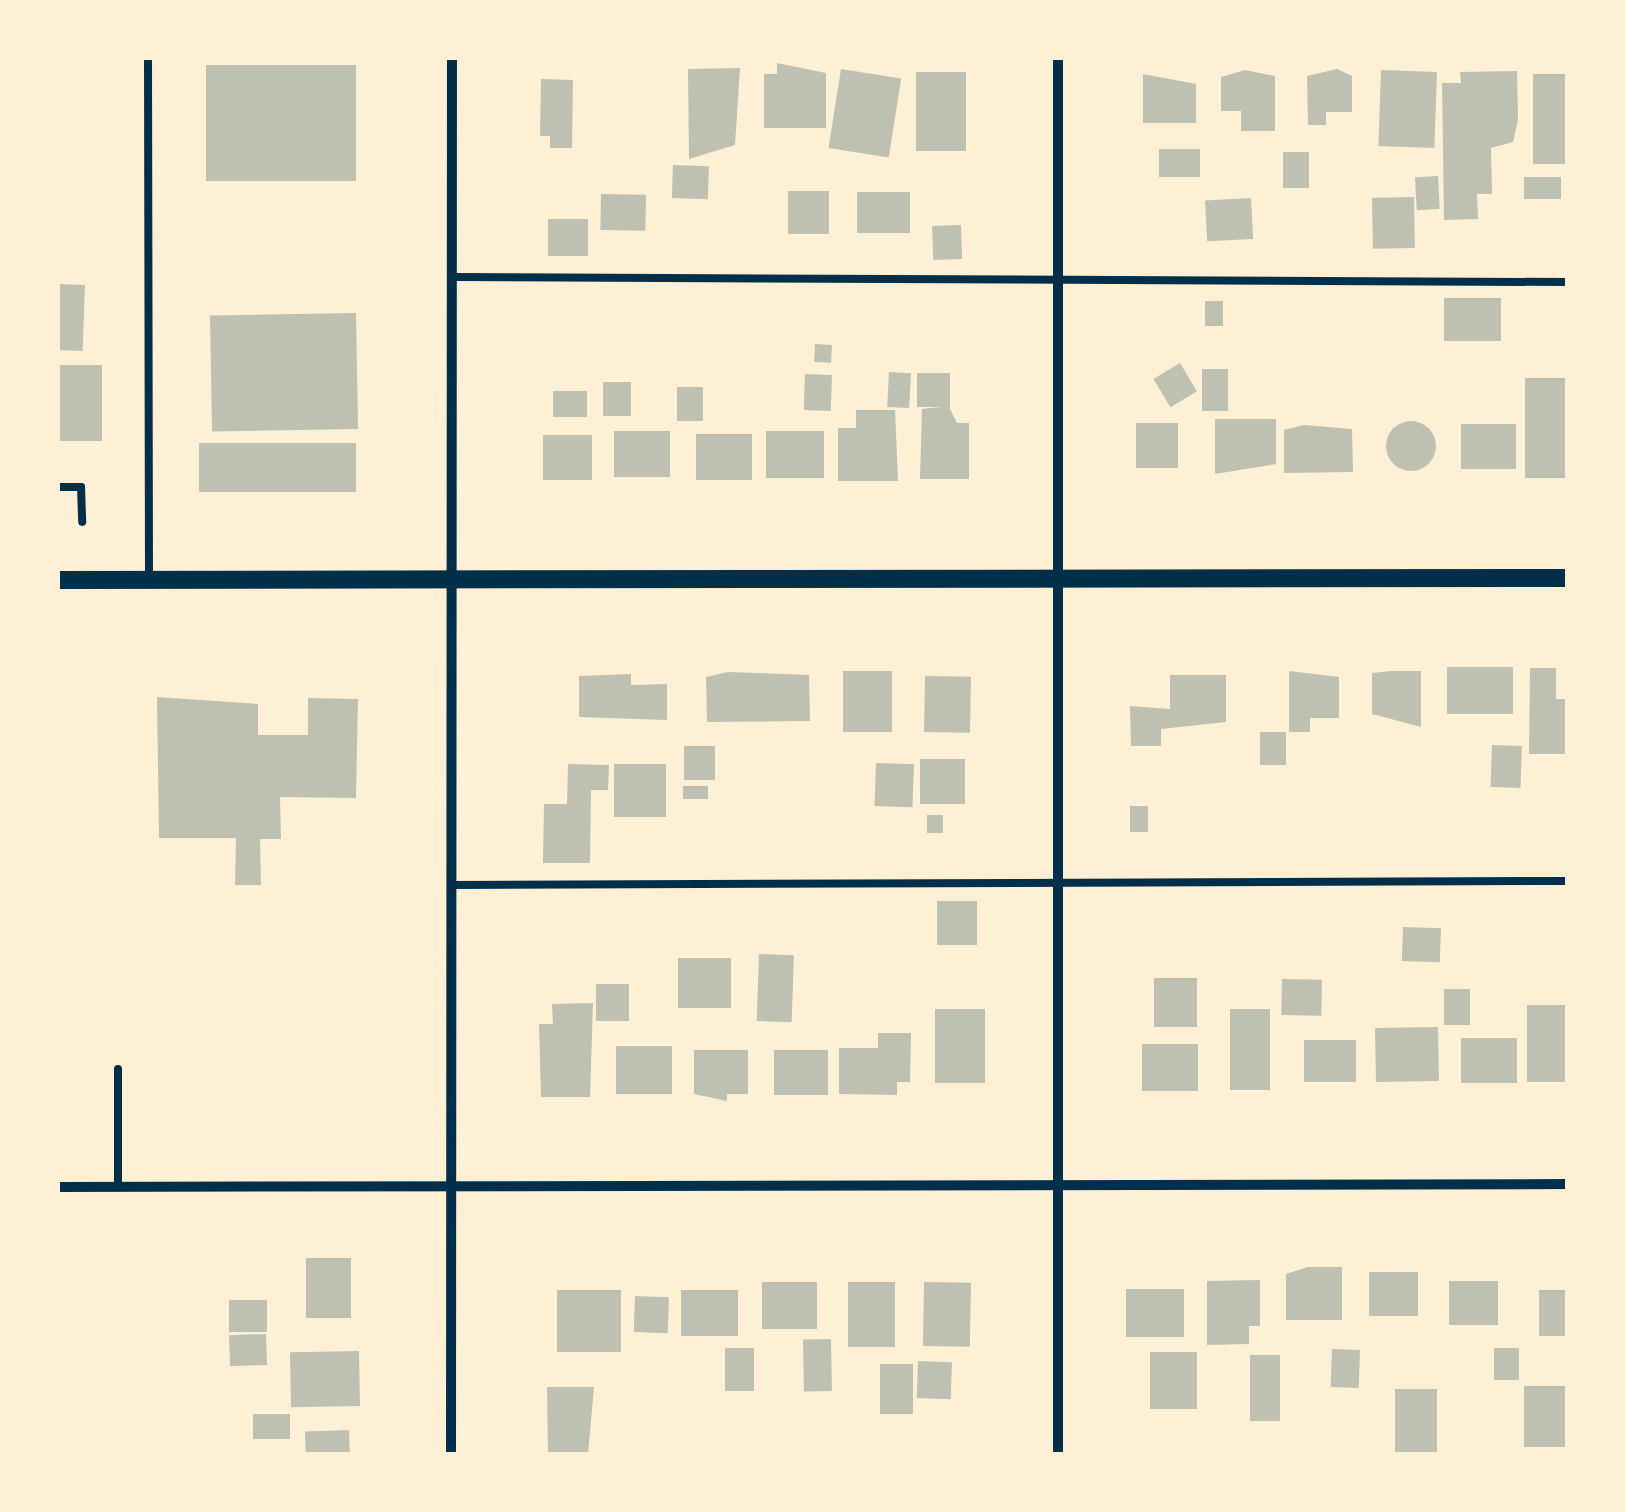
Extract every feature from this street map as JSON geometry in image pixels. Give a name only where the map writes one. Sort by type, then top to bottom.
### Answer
[{"type":"street","points":[[452,58],[452,1454]]},
{"type":"street","points":[[1058,58],[1058,1454]]},
{"type":"street","points":[[58,580],[1568,578]]},
{"type":"street","points":[[58,1188],[1568,1184]]},
{"type":"lane","points":[[148,58],[148,581]]},
{"type":"lane","points":[[452,277],[1568,282]]},
{"type":"lane","points":[[58,488],[81,487],[82,522]]},
{"type":"lane","points":[[452,885],[1060,879],[1568,881]]},
{"type":"lane","points":[[118,1070],[118,1188]]},
{"type":"building","points":[[777,63],[826,73],[826,128],[764,128],[764,74],[777,74]]},
{"type":"building","points":[[206,65],[356,65],[356,181],[206,181]]},
{"type":"building","points":[[740,68],[735,145],[689,159],[688,69]]},
{"type":"building","points":[[841,69],[901,79],[889,158],[828,148]]},
{"type":"building","points":[[1337,69],[1352,76],[1352,112],[1326,112],[1326,125],[1308,125],[1307,76]]},
{"type":"building","points":[[1245,70],[1275,76],[1275,131],[1241,131],[1241,111],[1221,111],[1221,77]]},
{"type":"building","points":[[1381,70],[1437,72],[1434,148],[1378,146]]},
{"type":"building","points":[[1517,71],[1518,120],[1513,142],[1491,148],[1492,194],[1477,194],[1478,219],[1444,220],[1442,83],[1461,83],[1460,72]]},
{"type":"building","points":[[916,72],[966,72],[966,151],[916,151]]},
{"type":"building","points":[[1143,74],[1196,84],[1196,123],[1143,123]]},
{"type":"building","points":[[1533,74],[1568,74],[1568,164],[1533,164]]},
{"type":"building","points":[[541,79],[573,80],[572,148],[550,148],[550,136],[540,136]]},
{"type":"building","points":[[1159,149],[1200,149],[1200,177],[1159,177]]},
{"type":"building","points":[[1283,152],[1309,152],[1309,188],[1283,188]]},
{"type":"building","points":[[673,165],[709,166],[708,199],[672,198]]},
{"type":"building","points":[[1438,176],[1440,209],[1417,210],[1415,177]]},
{"type":"building","points":[[1524,177],[1561,177],[1561,199],[1524,199]]},
{"type":"building","points":[[788,191],[829,191],[829,234],[788,234]]},
{"type":"building","points":[[857,192],[910,192],[910,233],[857,233]]},
{"type":"building","points":[[601,194],[646,195],[645,231],[600,230]]},
{"type":"building","points":[[1414,197],[1415,248],[1373,249],[1372,198]]},
{"type":"building","points":[[1251,198],[1253,239],[1207,241],[1205,200]]},
{"type":"building","points":[[548,219],[588,219],[588,256],[548,256]]},
{"type":"building","points":[[961,225],[962,259],[933,260],[932,226]]},
{"type":"building","points":[[58,284],[85,285],[83,351],[58,350]]},
{"type":"building","points":[[1444,298],[1501,298],[1501,341],[1444,341]]},
{"type":"building","points":[[1205,301],[1223,301],[1223,326],[1205,326]]},
{"type":"building","points":[[356,313],[358,429],[212,432],[210,316]]},
{"type":"building","points":[[815,344],[832,345],[831,363],[814,362]]},
{"type":"building","points":[[1180,363],[1197,391],[1170,407],[1153,379]]},
{"type":"building","points":[[58,365],[102,365],[102,441],[58,441]]},
{"type":"building","points":[[1202,369],[1228,369],[1228,411],[1202,411]]},
{"type":"building","points":[[889,372],[911,373],[909,408],[887,407]]},
{"type":"building","points":[[917,373],[950,373],[950,409],[957,423],[969,423],[969,479],[920,479],[922,409],[941,407],[917,407]]},
{"type":"building","points":[[805,374],[832,375],[831,411],[804,410]]},
{"type":"building","points":[[1525,378],[1565,378],[1565,478],[1525,478]]},
{"type":"building","points":[[603,382],[631,382],[631,416],[603,416]]},
{"type":"building","points":[[677,387],[703,387],[703,421],[677,421]]},
{"type":"building","points":[[553,391],[587,391],[587,417],[553,417]]},
{"type":"building","points":[[856,410],[895,410],[898,481],[838,481],[838,428],[856,428]]},
{"type":"building","points":[[1215,419],[1276,419],[1276,464],[1215,474]]},
{"type":"building","points":[[1411,421],[1428,429],[1436,446],[1428,463],[1411,471],[1394,463],[1386,446],[1394,429]]},
{"type":"building","points":[[1136,423],[1178,423],[1178,468],[1136,468]]},
{"type":"building","points":[[1461,424],[1516,424],[1516,469],[1461,469]]},
{"type":"building","points":[[1304,425],[1352,429],[1353,472],[1284,473],[1284,430]]},
{"type":"building","points":[[614,431],[670,431],[670,477],[614,477]]},
{"type":"building","points":[[766,431],[824,431],[824,478],[766,478]]},
{"type":"building","points":[[696,434],[752,434],[752,480],[696,480]]},
{"type":"building","points":[[543,435],[592,435],[592,480],[543,480]]},
{"type":"building","points":[[199,443],[356,443],[356,492],[199,492]]},
{"type":"building","points":[[1447,667],[1513,667],[1513,714],[1447,714]]},
{"type":"building","points":[[1530,668],[1556,668],[1556,699],[1568,699],[1568,754],[1529,754]]},
{"type":"building","points":[[843,671],[892,671],[892,732],[843,732]]},
{"type":"building","points":[[1289,671],[1339,677],[1339,718],[1310,718],[1310,732],[1289,732]]},
{"type":"building","points":[[1421,671],[1421,727],[1372,714],[1372,673]]},
{"type":"building","points":[[728,672],[809,675],[810,721],[707,722],[706,677]]},
{"type":"building","points":[[631,674],[631,685],[667,684],[667,720],[579,717],[579,676]]},
{"type":"building","points":[[1170,675],[1226,675],[1226,722],[1161,729],[1161,746],[1131,746],[1130,706],[1170,709]]},
{"type":"building","points":[[925,676],[971,677],[970,733],[924,732]]},
{"type":"building","points":[[157,697],[258,704],[258,735],[308,735],[308,698],[358,699],[356,798],[280,797],[281,839],[260,839],[261,885],[235,885],[236,838],[159,838]]},
{"type":"building","points":[[1260,732],[1286,732],[1286,765],[1260,765]]},
{"type":"building","points":[[1492,745],[1522,746],[1521,788],[1491,787]]},
{"type":"building","points":[[684,746],[715,746],[715,780],[684,780]]},
{"type":"building","points":[[920,759],[965,759],[965,804],[920,804]]},
{"type":"building","points":[[876,763],[914,764],[912,807],[874,806]]},
{"type":"building","points":[[568,764],[609,765],[608,790],[591,790],[590,863],[543,863],[544,804],[567,804]]},
{"type":"building","points":[[614,764],[666,764],[666,817],[614,817]]},
{"type":"building","points":[[683,786],[708,786],[708,799],[683,799]]},
{"type":"building","points":[[1130,806],[1148,806],[1148,832],[1130,832]]},
{"type":"building","points":[[927,815],[943,815],[943,833],[927,833]]},
{"type":"building","points":[[937,901],[977,901],[977,945],[937,945]]},
{"type":"building","points":[[1403,927],[1441,928],[1440,962],[1402,961]]},
{"type":"building","points":[[759,954],[794,955],[792,1022],[757,1021]]},
{"type":"building","points":[[678,958],[731,958],[731,1008],[678,1008]]},
{"type":"building","points":[[1154,978],[1197,978],[1197,1027],[1154,1027]]},
{"type":"building","points":[[1282,979],[1322,980],[1321,1016],[1281,1015]]},
{"type":"building","points":[[596,984],[629,984],[629,1021],[596,1021]]},
{"type":"building","points":[[1444,989],[1470,989],[1470,1025],[1444,1025]]},
{"type":"building","points":[[593,1003],[590,1097],[541,1097],[539,1024],[553,1024],[552,1004]]},
{"type":"building","points":[[1527,1005],[1566,1005],[1566,1082],[1527,1082]]},
{"type":"building","points":[[935,1009],[985,1009],[985,1083],[935,1083]]},
{"type":"building","points":[[1230,1009],[1270,1009],[1270,1090],[1230,1090]]},
{"type":"building","points":[[1438,1027],[1439,1081],[1376,1082],[1375,1028]]},
{"type":"building","points":[[878,1033],[911,1033],[910,1082],[897,1082],[897,1095],[839,1094],[839,1048],[878,1048]]},
{"type":"building","points":[[1461,1038],[1517,1038],[1517,1083],[1461,1083]]},
{"type":"building","points":[[1304,1040],[1356,1040],[1356,1082],[1304,1082]]},
{"type":"building","points":[[1142,1044],[1198,1044],[1198,1091],[1142,1091]]},
{"type":"building","points":[[616,1046],[672,1046],[672,1094],[616,1094]]},
{"type":"building","points":[[694,1050],[748,1050],[748,1094],[727,1094],[727,1101],[694,1094]]},
{"type":"building","points":[[774,1050],[828,1050],[828,1095],[774,1095]]},
{"type":"building","points":[[306,1258],[351,1258],[351,1318],[306,1318]]},
{"type":"building","points":[[1308,1267],[1342,1267],[1342,1320],[1286,1320],[1286,1274]]},
{"type":"building","points":[[1369,1272],[1418,1272],[1418,1316],[1369,1316]]},
{"type":"building","points":[[1260,1280],[1260,1326],[1249,1326],[1249,1344],[1207,1345],[1207,1281]]},
{"type":"building","points":[[1449,1281],[1498,1281],[1498,1325],[1449,1325]]},
{"type":"building","points":[[762,1282],[817,1282],[817,1329],[762,1329]]},
{"type":"building","points":[[848,1282],[895,1282],[895,1347],[848,1347]]},
{"type":"building","points":[[924,1282],[971,1283],[970,1347],[923,1346]]},
{"type":"building","points":[[1126,1289],[1184,1289],[1184,1337],[1126,1337]]},
{"type":"building","points":[[557,1290],[621,1290],[621,1352],[557,1352]]},
{"type":"building","points":[[681,1290],[738,1290],[738,1336],[681,1336]]},
{"type":"building","points":[[1539,1290],[1568,1290],[1568,1336],[1539,1336]]},
{"type":"building","points":[[635,1296],[669,1297],[668,1333],[634,1332]]},
{"type":"building","points":[[229,1300],[267,1300],[267,1332],[229,1332]]},
{"type":"building","points":[[266,1334],[267,1365],[230,1366],[229,1335]]},
{"type":"building","points":[[803,1339],[831,1339],[832,1391],[804,1391]]},
{"type":"building","points":[[725,1348],[754,1348],[754,1391],[725,1391]]},
{"type":"building","points":[[1494,1348],[1519,1348],[1519,1380],[1494,1380]]},
{"type":"building","points":[[1332,1349],[1360,1350],[1359,1388],[1331,1387]]},
{"type":"building","points":[[359,1351],[360,1406],[291,1407],[290,1352]]},
{"type":"building","points":[[1150,1352],[1197,1352],[1197,1409],[1150,1409]]},
{"type":"building","points":[[1250,1355],[1280,1355],[1280,1421],[1250,1421]]},
{"type":"building","points":[[918,1361],[952,1362],[951,1399],[917,1398]]},
{"type":"building","points":[[880,1364],[913,1364],[913,1414],[880,1414]]},
{"type":"building","points":[[1524,1386],[1566,1386],[1566,1447],[1524,1447]]},
{"type":"building","points":[[547,1387],[594,1387],[588,1454],[548,1454]]},
{"type":"building","points":[[1395,1389],[1437,1389],[1437,1452],[1395,1452]]},
{"type":"building","points":[[253,1414],[290,1414],[290,1439],[253,1439]]},
{"type":"building","points":[[349,1430],[350,1454],[306,1454],[305,1432]]}]
